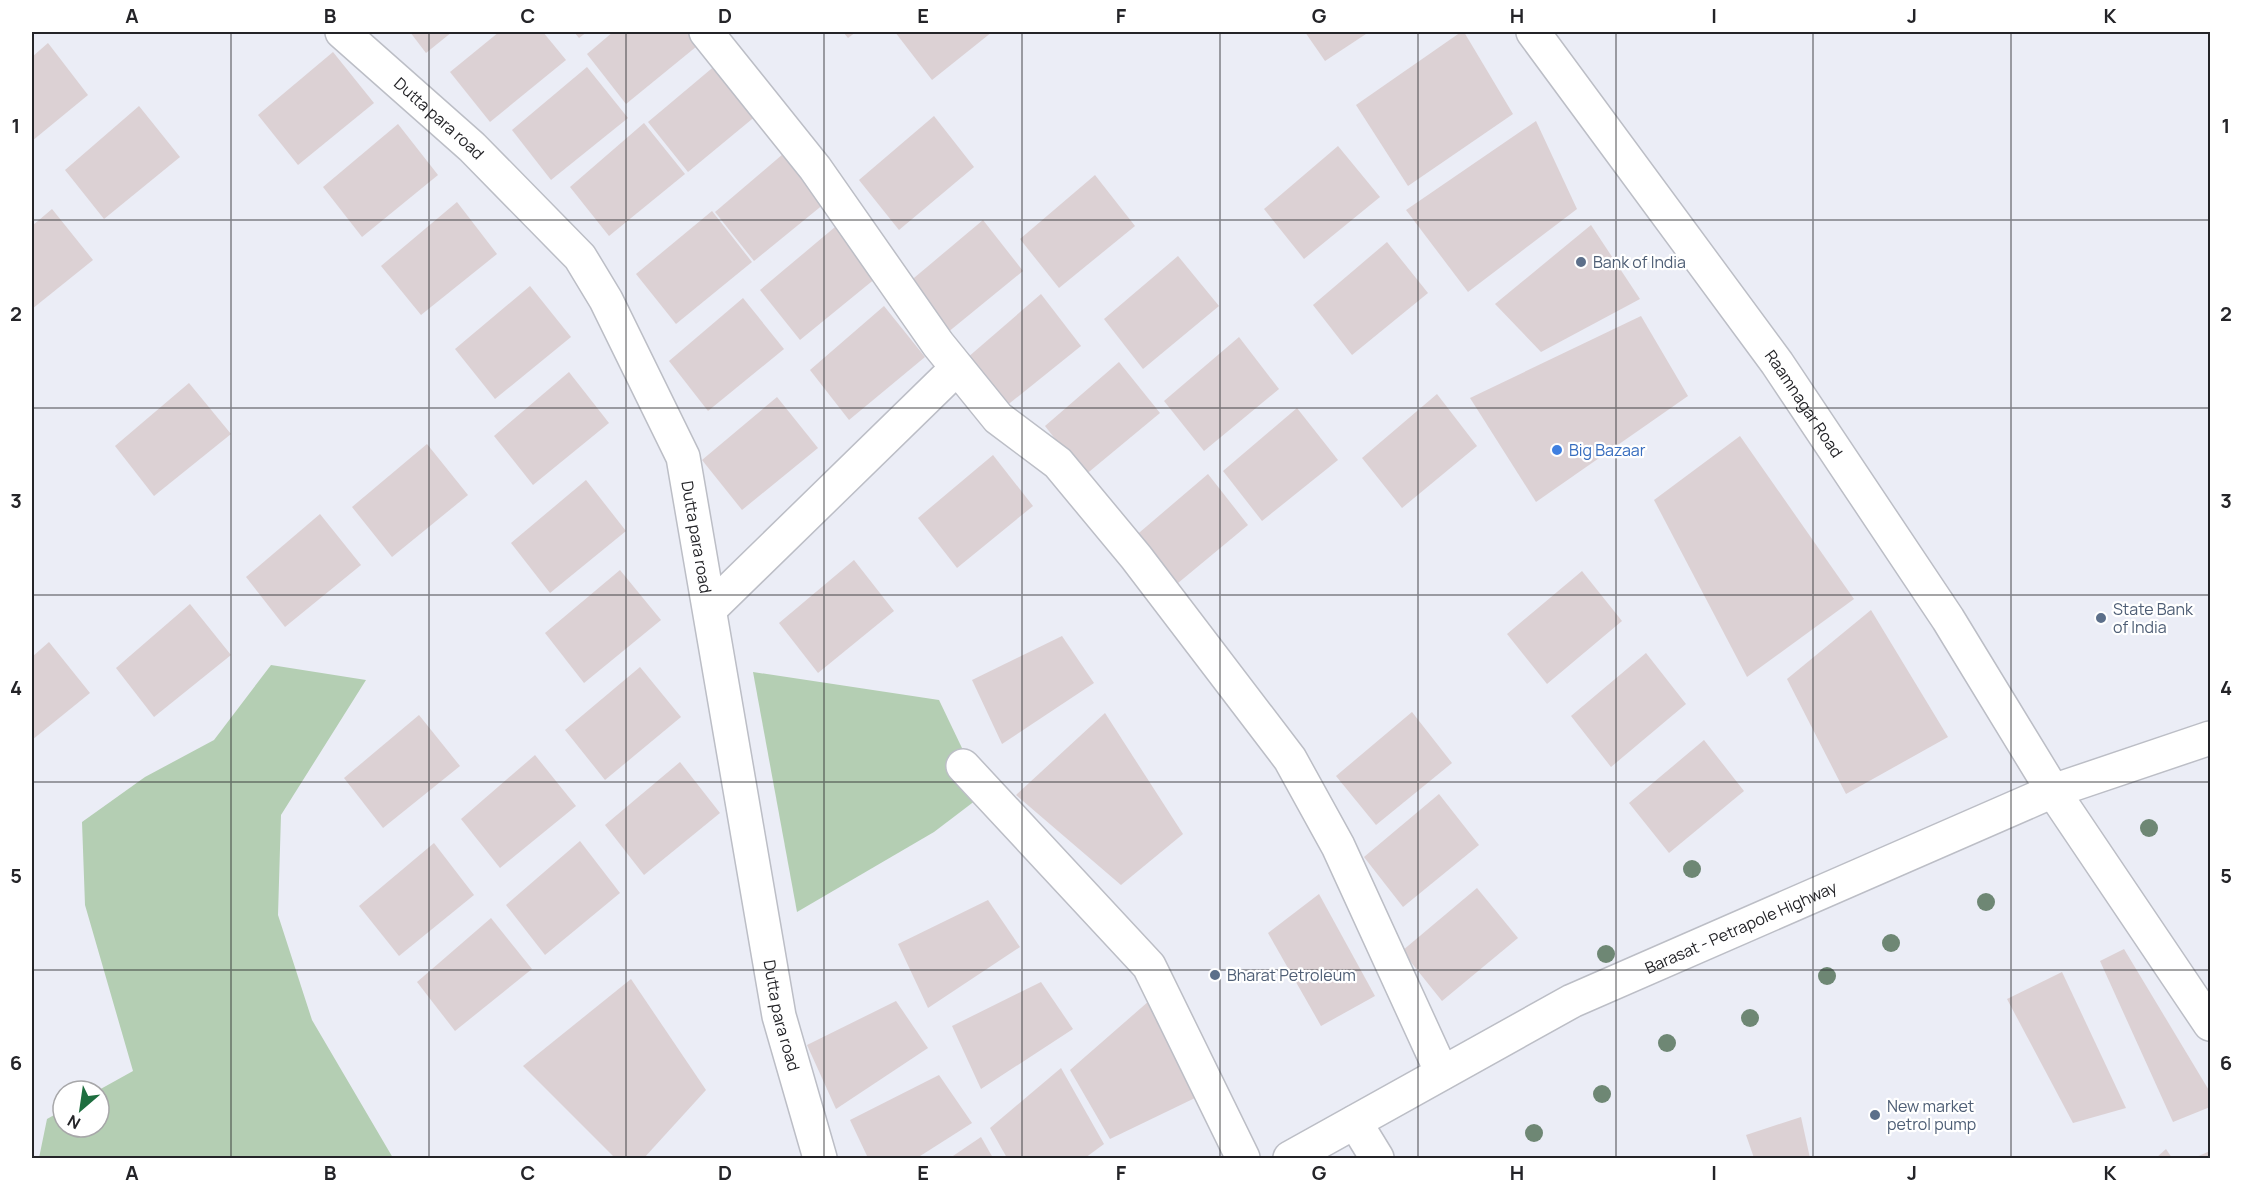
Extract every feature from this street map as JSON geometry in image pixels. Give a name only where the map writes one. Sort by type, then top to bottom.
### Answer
[{"type":"main road","name":"Dutta para road","points":[[342,32],[472,147],[579,257],[606,300],[683,457],[780,1016],[820,1158]]},
{"type":"main road","points":[[706,32],[815,168],[957,368],[998,417],[1058,463],[1144,567],[1290,759],[1338,846],[1442,1073]]},
{"type":"main road","name":"Raamnagar Road","points":[[1533,32],[1777,363],[1948,619],[2053,791],[2211,1024]]},
{"type":"main road","points":[[710,609],[957,368]]},
{"type":"main road","name":"Barasat - Petrapole Highway","points":[[1290,1158],[1572,1001],[2053,791],[2211,738]]},
{"type":"main road","points":[[963,766],[1149,966],[1243,1158]]},
{"type":"main road","points":[[1355,1122],[1377,1158]]},
{"type":"green space","points":[[271,665],[366,680],[281,815],[278,915],[312,1020],[393,1158],[39,1158],[47,1119],[51,1117],[51,1139],[111,1139],[111,1083],[133,1071],[85,905],[82,822],[145,777],[214,740]]},
{"type":"green space","points":[[753,672],[939,700],[984,794],[934,832],[797,912]]},
{"type":"building","points":[[410,32],[452,32],[426,53]]},
{"type":"building","points":[[499,32],[543,32],[566,60],[490,122],[450,72]]},
{"type":"building","points":[[574,32],[587,32],[579,38]]},
{"type":"building","points":[[613,32],[694,32],[702,42],[626,104],[587,54]]},
{"type":"building","points":[[843,32],[856,32],[848,38]]},
{"type":"building","points":[[895,32],[992,32],[932,80]]},
{"type":"building","points":[[1305,32],[1369,32],[1325,61]]},
{"type":"building","points":[[1464,32],[1513,114],[1408,186],[1356,105]]},
{"type":"building","points":[[48,43],[88,95],[32,141],[32,57]]},
{"type":"building","points":[[333,52],[374,103],[298,165],[258,115]]},
{"type":"building","points":[[723,59],[763,110],[688,172],[648,122]]},
{"type":"building","points":[[587,67],[628,118],[551,180],[512,130]]},
{"type":"building","points":[[139,106],[180,157],[104,219],[65,170]]},
{"type":"building","points":[[934,116],[974,167],[899,230],[859,180]]},
{"type":"building","points":[[1536,121],[1577,209],[1468,292],[1406,210]]},
{"type":"building","points":[[644,123],[685,174],[609,236],[570,187]]},
{"type":"building","points":[[398,124],[438,175],[362,237],[323,187]]},
{"type":"building","points":[[1338,146],[1380,197],[1304,259],[1264,209]]},
{"type":"building","points":[[790,148],[830,199],[754,261],[715,212]]},
{"type":"building","points":[[1095,175],[1135,226],[1059,288],[1020,239]]},
{"type":"building","points":[[457,202],[497,254],[421,315],[381,266]]},
{"type":"building","points":[[52,209],[93,260],[32,309],[32,226]]},
{"type":"building","points":[[712,211],[752,262],[676,324],[636,274]]},
{"type":"building","points":[[983,220],[1023,271],[947,333],[908,283]]},
{"type":"building","name":"Bank of India","points":[[1591,225],[1640,299],[1541,352],[1495,304]]},
{"type":"building","points":[[835,227],[876,278],[800,340],[760,290]]},
{"type":"building","points":[[1387,242],[1428,293],[1352,355],[1313,305]]},
{"type":"building","points":[[1178,256],[1219,306],[1143,369],[1104,319]]},
{"type":"building","points":[[530,286],[571,337],[495,399],[455,349]]},
{"type":"building","points":[[1041,294],[1081,346],[1005,407],[967,358]]},
{"type":"building","points":[[743,298],[784,349],[708,411],[669,361]]},
{"type":"building","points":[[884,306],[925,357],[849,420],[810,370]]},
{"type":"building","name":"Big Bazaar","points":[[1641,316],[1688,396],[1536,502],[1470,398]]},
{"type":"building","points":[[1239,337],[1279,389],[1204,451],[1164,401]]},
{"type":"building","points":[[1119,362],[1160,413],[1084,476],[1045,426]]},
{"type":"building","points":[[569,372],[609,423],[533,485],[494,436]]},
{"type":"building","points":[[189,383],[231,434],[154,496],[115,446]]},
{"type":"building","points":[[1437,394],[1477,446],[1402,508],[1362,458]]},
{"type":"building","points":[[777,397],[818,448],[742,510],[702,460]]},
{"type":"building","points":[[1297,408],[1338,460],[1262,521],[1223,471]]},
{"type":"building","points":[[1740,436],[1854,599],[1747,677],[1654,500]]},
{"type":"building","points":[[427,444],[468,495],[392,557],[352,507]]},
{"type":"building","points":[[993,455],[1033,506],[957,568],[918,518]]},
{"type":"building","points":[[1208,474],[1248,525],[1172,588],[1133,538]]},
{"type":"building","points":[[586,480],[626,531],[550,593],[511,543]]},
{"type":"building","points":[[320,514],[361,565],[285,627],[246,577]]},
{"type":"building","points":[[854,560],[894,611],[818,673],[779,623]]},
{"type":"building","points":[[620,570],[661,620],[584,683],[545,633]]},
{"type":"building","points":[[1582,571],[1622,621],[1547,684],[1507,634]]},
{"type":"building","points":[[190,604],[231,655],[154,717],[116,668]]},
{"type":"building","points":[[1871,610],[1948,737],[1846,794],[1787,679]]},
{"type":"building","points":[[1062,636],[1094,683],[1002,744],[972,680]]},
{"type":"building","points":[[49,642],[90,693],[32,740],[32,657]]},
{"type":"building","points":[[1646,653],[1686,704],[1611,767],[1571,716]]},
{"type":"building","points":[[640,667],[681,717],[605,780],[565,730]]},
{"type":"building","points":[[1412,712],[1452,763],[1376,825],[1336,776]]},
{"type":"building","points":[[1105,713],[1183,834],[1121,885],[1016,795]]},
{"type":"building","points":[[419,715],[460,766],[383,828],[344,778]]},
{"type":"building","points":[[1704,740],[1744,791],[1669,853],[1629,803]]},
{"type":"building","points":[[535,755],[576,806],[500,868],[461,819]]},
{"type":"building","points":[[680,762],[720,813],[644,875],[605,825]]},
{"type":"building","points":[[1439,794],[1479,845],[1403,907],[1364,857]]},
{"type":"building","points":[[580,841],[620,893],[545,955],[506,905]]},
{"type":"building","points":[[434,843],[474,895],[399,956],[359,906]]},
{"type":"building","points":[[1477,888],[1518,938],[1442,1001],[1402,951]]},
{"type":"building","points":[[1319,894],[1375,996],[1321,1026],[1268,933]]},
{"type":"building","points":[[988,900],[1020,947],[928,1008],[898,944]]},
{"type":"building","points":[[491,918],[532,969],[455,1031],[417,982]]},
{"type":"building","points":[[2124,949],[2210,1092],[2210,1107],[2173,1122],[2100,961]]},
{"type":"building","points":[[2062,972],[2126,1108],[2073,1123],[2007,999]]},
{"type":"building","points":[[631,979],[706,1090],[644,1158],[615,1158],[523,1066]]},
{"type":"building","points":[[1041,982],[1073,1029],[981,1089],[952,1026]]},
{"type":"building","points":[[896,1001],[928,1048],[836,1109],[807,1045]]},
{"type":"building","points":[[1149,1001],[1195,1098],[1110,1139],[1070,1070]]},
{"type":"building","points":[[1061,1068],[1104,1144],[1085,1158],[1007,1158],[990,1128]]},
{"type":"building","points":[[939,1075],[972,1123],[917,1158],[868,1158],[850,1120]]},
{"type":"building","points":[[1801,1117],[1810,1158],[1754,1158],[1746,1135]]},
{"type":"building","points":[[981,1137],[993,1158],[950,1158]]},
{"type":"building","points":[[2166,1149],[2172,1158],[2156,1158]]},
{"type":"building","points":[[2210,1151],[2210,1158],[2194,1158]]},
{"type":"place","name":"Bank of India","points":[[1581,262]]},
{"type":"place","name":"Big Bazaar","points":[[1557,450]]},
{"type":"place","name":"State Bank of India","points":[[2101,618]]},
{"type":"place","name":"Bharat Petroleum","points":[[1215,975]]},
{"type":"place","name":"New market petrol pump","points":[[1875,1115]]}]
